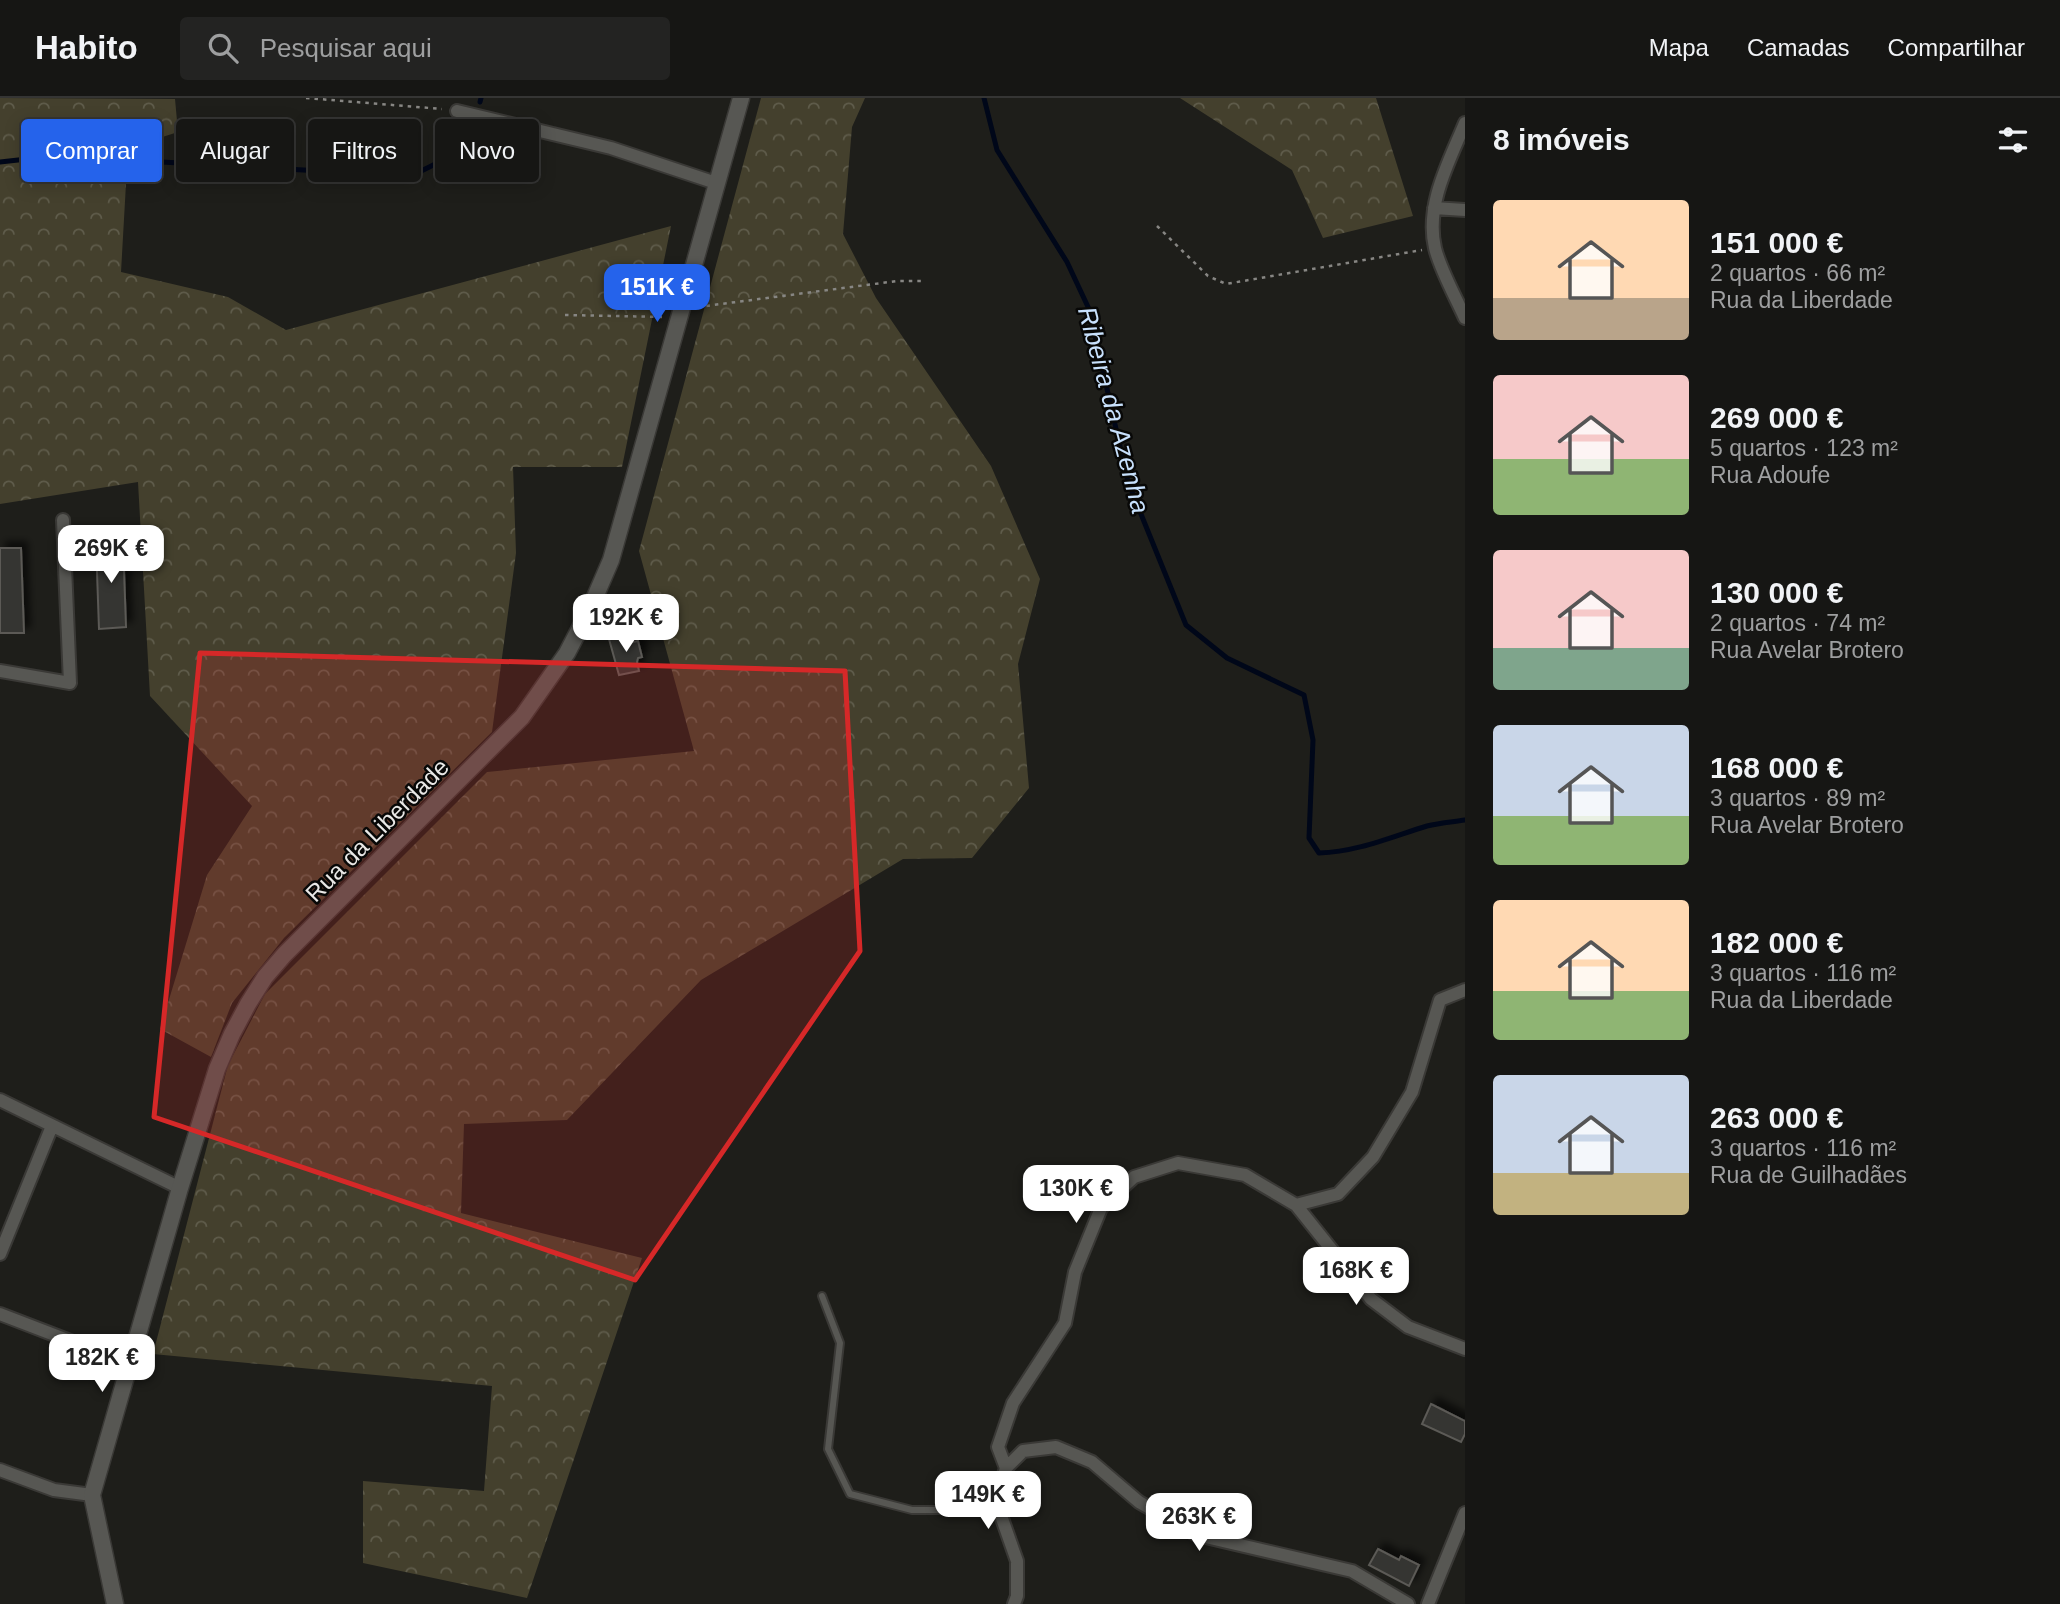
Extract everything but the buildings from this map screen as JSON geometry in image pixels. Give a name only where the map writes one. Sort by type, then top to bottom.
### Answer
[{"type":"street","name":"Rua da Liberdade","points":[[115,1604],[92,1495],[217,1069],[232,1034],[265,977],[522,717],[567,653],[611,560],[741,98]]},
{"type":"street","points":[[457,111],[611,148],[716,183]]},
{"type":"street","points":[[1465,123],[1439,185],[1434,208],[1435,248],[1465,318]]},
{"type":"street","points":[[1434,208],[1465,210]]},
{"type":"street","points":[[0,671],[70,683],[63,520]]},
{"type":"street","points":[[1296,1205],[1338,1195],[1373,1157],[1412,1092],[1440,1000],[1465,990]]},
{"type":"street","points":[[0,1100],[180,1188]]},
{"type":"street","points":[[0,1254],[52,1126]]},
{"type":"street","points":[[1006,1468],[999,1447],[1013,1403],[1066,1323],[1075,1272],[1101,1208],[1134,1177],[1178,1163],[1245,1175],[1296,1205],[1371,1299],[1408,1327],[1465,1349]]},
{"type":"street","points":[[0,1314],[130,1364]]},
{"type":"street","points":[[1014,1604],[1017,1596],[1017,1561],[999,1510],[1001,1484],[1006,1468],[1023,1451],[1056,1447],[1092,1462],[1139,1502],[1197,1535],[1352,1571],[1408,1604]]},
{"type":"street","points":[[0,1470],[54,1490],[92,1495]]},
{"type":"street","points":[[1428,1604],[1465,1513]]},
{"type":"lane","points":[[822,1296],[840,1343],[828,1449],[850,1494],[912,1510],[999,1510]]},
{"type":"path","points":[[306,98],[457,111]]},
{"type":"path","points":[[1157,226],[1208,275],[1226,284],[1435,248]]},
{"type":"path","points":[[565,315],[665,317],[697,307],[897,281],[922,281]]},
{"type":"highlighted area","points":[[200,653],[845,671],[860,951],[635,1280],[154,1117]]},
{"type":"green space","points":[[0,98],[175,99],[176,133],[162,137],[162,119],[21,119],[21,182],[126,182],[121,272],[228,297],[286,330],[671,226],[622,467],[513,467],[516,553],[492,732],[284,938],[232,1003],[211,1057],[160,1029],[207,875],[252,806],[150,696],[138,482],[0,504]]},
{"type":"green space","points":[[761,98],[865,98],[852,127],[843,234],[876,298],[991,466],[1040,579],[1018,664],[1029,788],[972,858],[903,859],[701,980],[567,1120],[464,1124],[461,1213],[642,1258],[527,1598],[363,1563],[363,1481],[484,1491],[492,1386],[153,1354],[228,1065],[265,994],[487,772],[694,751],[639,551]]},
{"type":"green space","points":[[1180,98],[1376,98],[1413,216],[1323,238],[1292,170]]},
{"type":"waterway","points":[[480,102],[481,98]]},
{"type":"waterway","name":"Ribeira da Azenha","points":[[984,98],[997,150],[1067,262],[1089,309],[1128,482],[1186,625],[1227,658],[1304,695],[1313,740],[1309,838],[1319,853],[1333,852],[1374,843],[1427,826],[1465,820]]},
{"type":"waterway","points":[[0,162],[54,156],[411,176],[435,164]]}]
